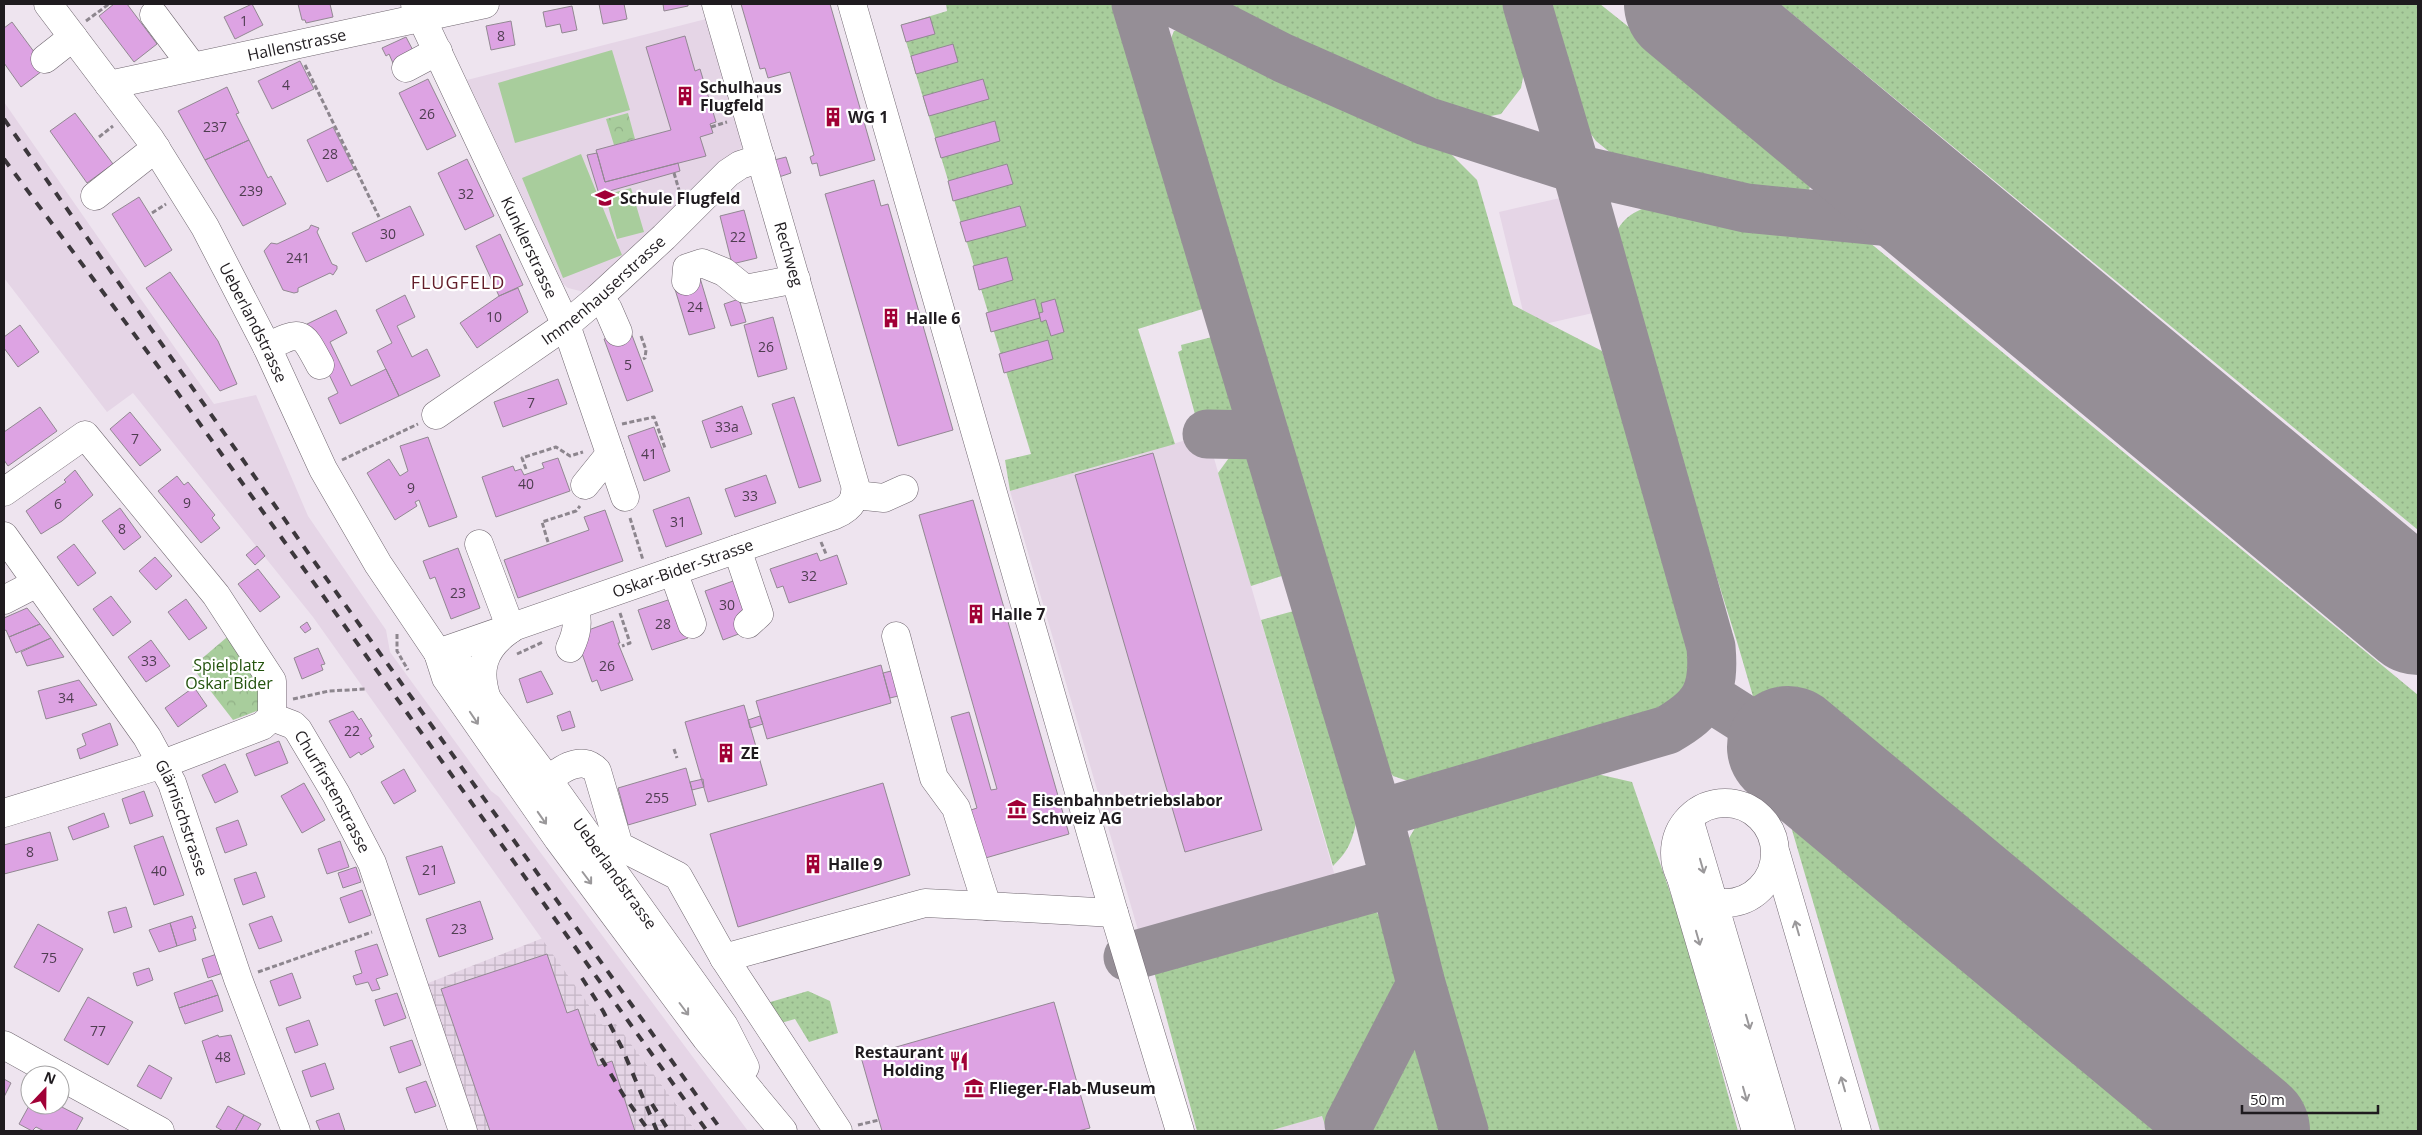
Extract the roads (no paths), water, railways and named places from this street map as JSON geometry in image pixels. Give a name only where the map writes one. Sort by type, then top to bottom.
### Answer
[{"type":"street","name":"Ueberlandstrasse","points":[[48,4],[77,30],[109,84],[156,148],[205,227],[267,347],[323,469],[378,564],[438,653],[446,678],[538,788]]},
{"type":"street","name":"Hallenstrasse","points":[[109,84],[295,44],[419,11],[485,4]]},
{"type":"street","name":"Rechweg","points":[[716,4],[854,485],[853,500]]},
{"type":"street","points":[[852,4],[1114,913],[1180,1131]]},
{"type":"street","name":"Kunklerstrasse","points":[[419,11],[438,51],[520,246],[566,325],[575,384],[607,443],[625,497]]},
{"type":"street","points":[[154,15],[192,66]]},
{"type":"street","points":[[45,60],[77,30]]},
{"type":"street","points":[[406,68],[438,51]]},
{"type":"street","points":[[95,196],[156,148]]},
{"type":"street","name":"Immenhauserstrasse","points":[[436,415],[566,325],[598,298],[728,173],[740,165],[761,158]]},
{"type":"street","points":[[686,281],[687,268],[702,263],[724,272],[745,289],[796,279]]},
{"type":"street","points":[[598,298],[608,309],[618,332]]},
{"type":"street","points":[[267,347],[292,336],[300,335],[306,340],[320,365]]},
{"type":"street","points":[[4,492],[84,435],[216,595],[272,680],[272,717],[262,726],[163,764],[4,813]]},
{"type":"street","points":[[583,495],[607,443]]},
{"type":"street","points":[[853,500],[884,498],[904,489]]},
{"type":"street","name":"Oskar-Bider-Strasse","points":[[438,653],[835,515],[853,500]]},
{"type":"street","name":"Glärnischstrasse","points":[[4,536],[147,737],[163,764],[172,783],[238,979],[296,1131]]},
{"type":"street","points":[[479,544],[511,629]]},
{"type":"street","points":[[737,549],[759,614],[748,624]]},
{"type":"street","points":[[661,575],[692,624]]},
{"type":"street","points":[[4,600],[37,583]]},
{"type":"street","points":[[558,644],[577,632],[577,616],[574,606]]},
{"type":"street","name":"Oskar-Bider-Strasse","points":[[487,699],[482,682],[483,661],[490,646],[511,629]]},
{"type":"street","points":[[896,636],[934,778],[956,808],[987,906]]},
{"type":"street","name":"Ueberlandstrasse","points":[[438,653],[460,665],[487,699],[538,788],[706,1038],[776,1122]]},
{"type":"street","name":"Churfirstenstrasse","points":[[272,717],[293,725],[298,730],[336,794],[372,862],[463,1131]]},
{"type":"street","points":[[538,788],[572,765],[586,763],[597,771],[619,846],[678,876],[724,958],[838,1131]]},
{"type":"street","points":[[1756,1131],[1675,858],[1676,842],[1682,827],[1706,806],[1722,803],[1738,804],[1753,811],[1765,822],[1773,837],[1776,854],[1857,1131]]},
{"type":"street","points":[[1689,819],[1781,1131]]},
{"type":"street","points":[[1680,874],[1689,888],[1702,898],[1713,902],[1734,902],[1750,897],[1763,886],[1772,871],[1776,854]]},
{"type":"street","points":[[724,958],[925,903],[1114,913]]},
{"type":"street","points":[[4,1045],[41,1065]]},
{"type":"street","points":[[70,1081],[160,1131]]},
{"type":"railway","points":[[4,119],[311,557],[722,1131]]},
{"type":"railway","points":[[4,159],[172,385],[707,1131]]},
{"type":"railway","points":[[582,978],[603,1011],[622,1048],[657,1131]]},
{"type":"railway","points":[[592,1043],[624,1096],[649,1131]]},
{"type":"railway","points":[[652,1104],[669,1131]]},
{"type":"place","name":"Schulhaus Flugfeld","points":[[685,96]]},
{"type":"place","name":"WG 1","points":[[833,117]]},
{"type":"place","name":"Schule Flugfeld","points":[[605,198]]},
{"type":"place","name":"Halle 6","points":[[891,318]]},
{"type":"place","name":"Halle 7","points":[[976,614]]},
{"type":"place","name":"ZE","points":[[726,753]]},
{"type":"place","name":"Eisenbahnbetriebslabor Schweiz AG","points":[[1017,809]]},
{"type":"place","name":"Halle 9","points":[[813,864]]},
{"type":"place","name":"Restaurant Holding","points":[[959,1061]]},
{"type":"place","name":"Flieger-Flab-Museum","points":[[974,1088]]},
{"type":"district","name":"FLUGFELD","points":[[458,283]]},
{"type":"park label","name":"Spielplatz Oskar Bider","points":[[229,674]]}]
